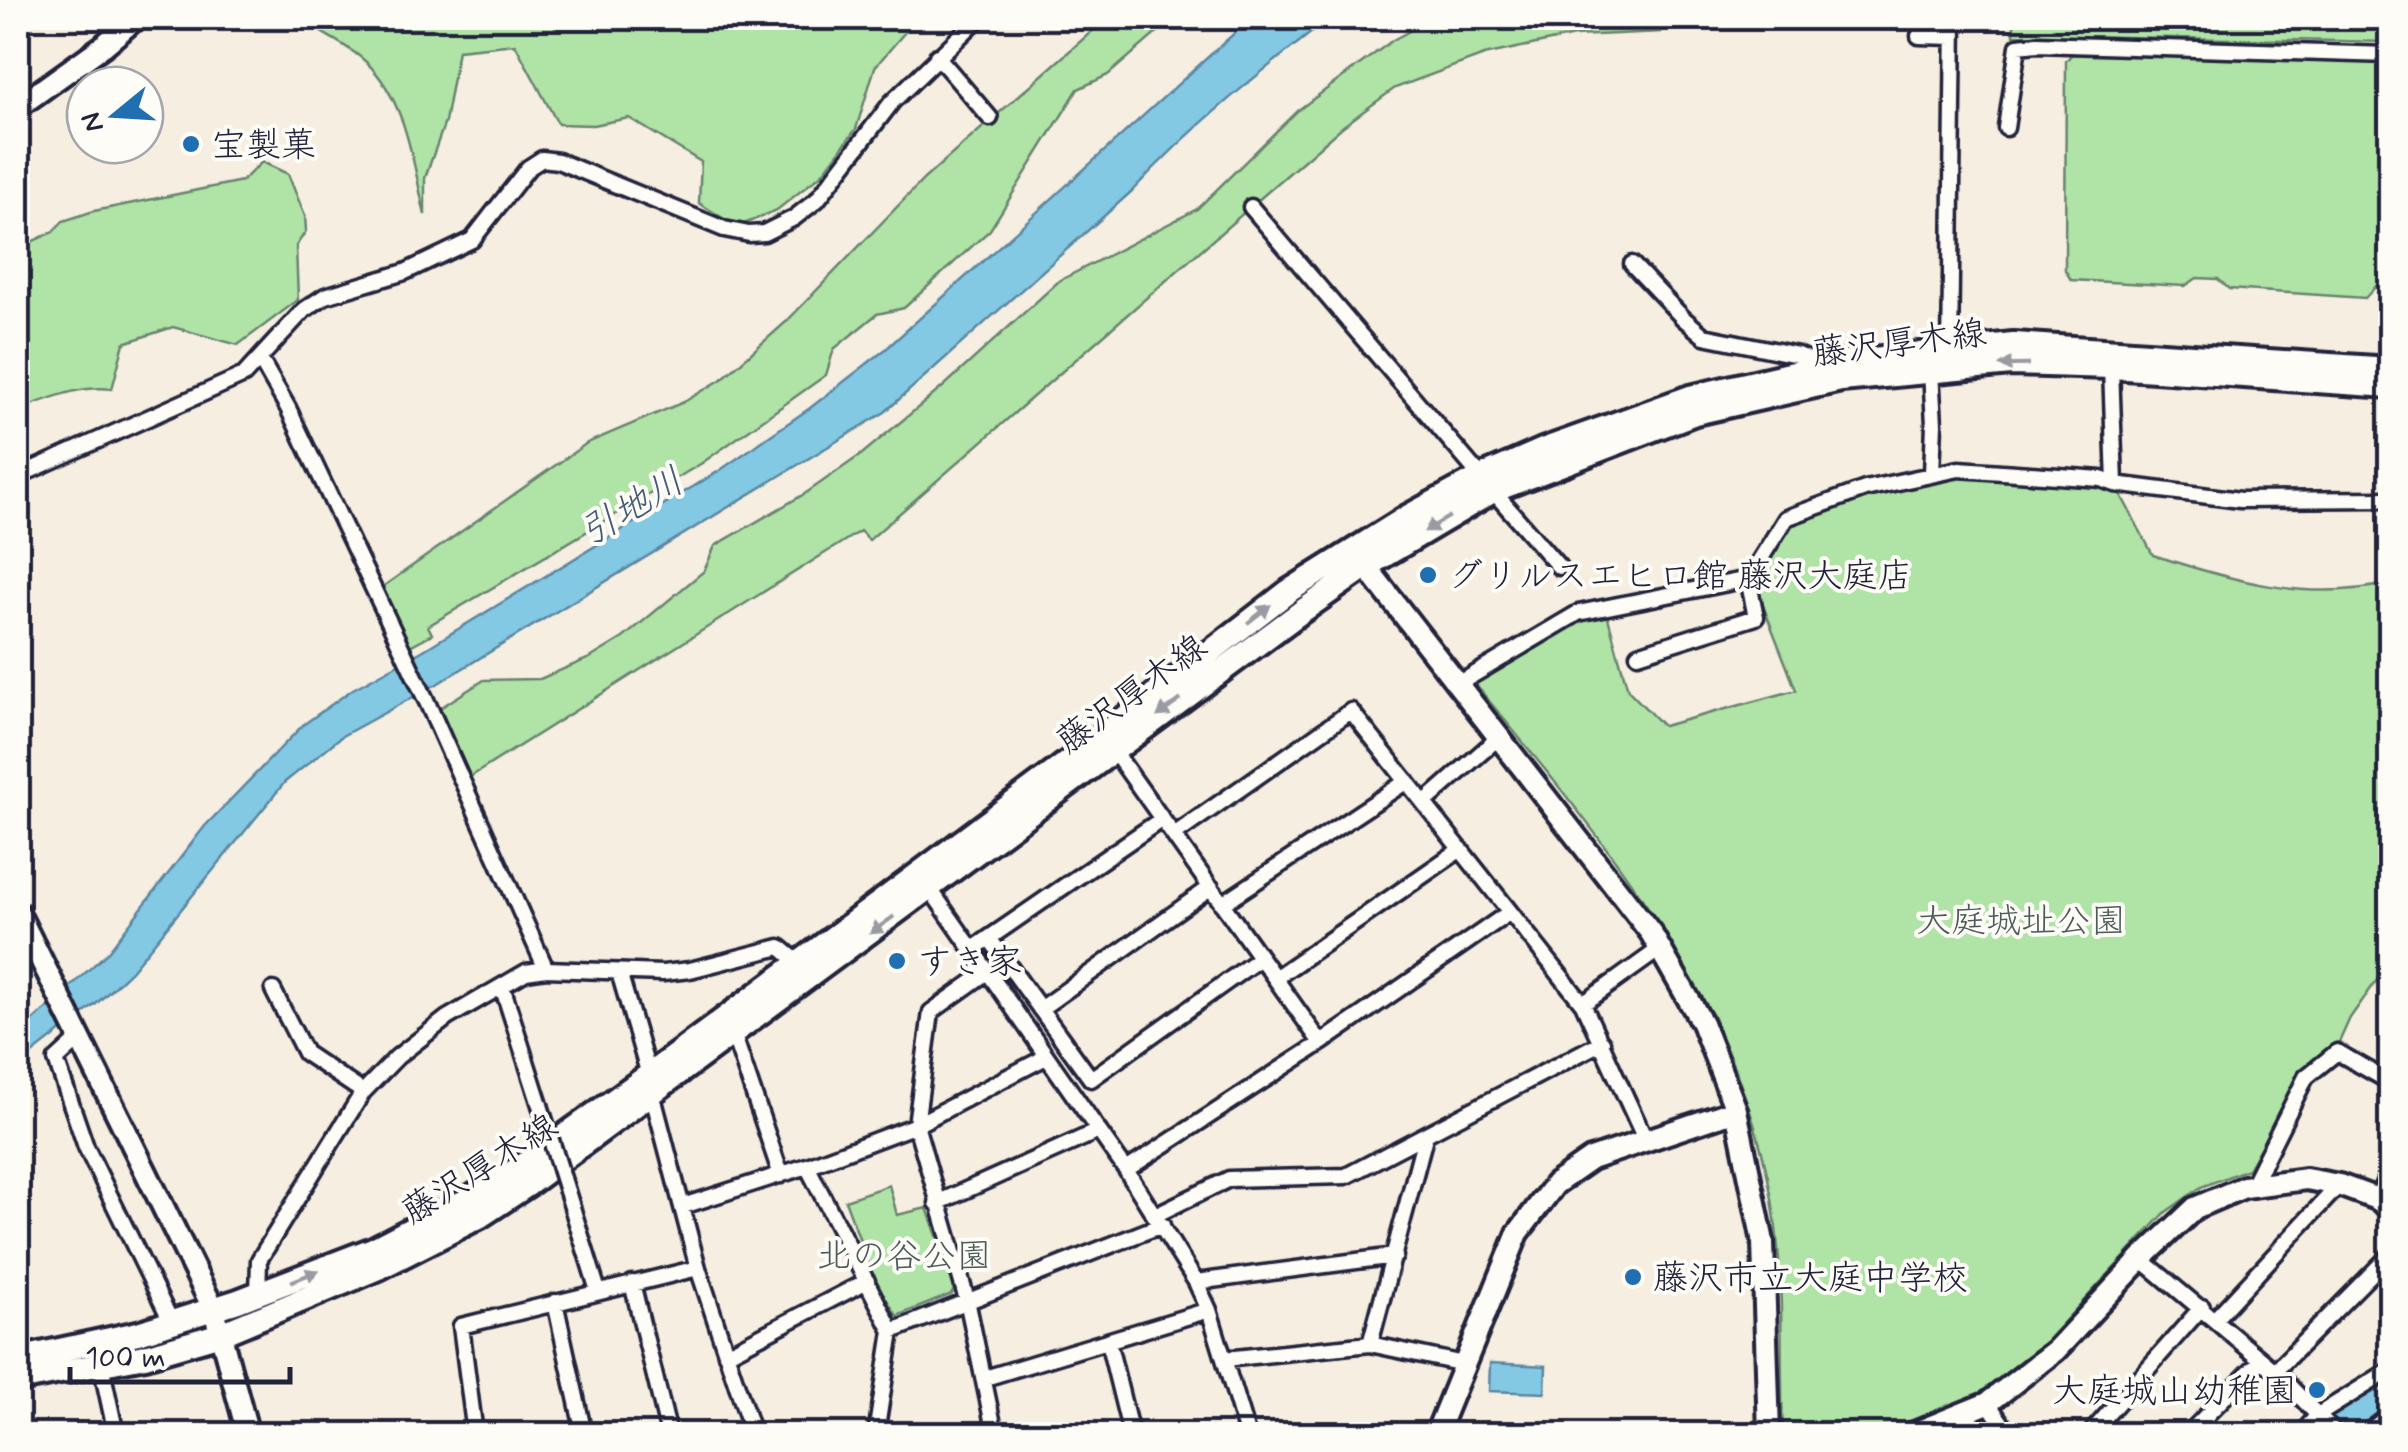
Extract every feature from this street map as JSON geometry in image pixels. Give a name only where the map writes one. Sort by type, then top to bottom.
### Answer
[{"type":"main road","name":"藤沢厚木線","points":[[1487,484],[1696,414],[1841,380],[1943,364],[2013,344],[2390,369]]},
{"type":"main road","name":"藤沢厚木線","points":[[18,1380],[101,1365],[221,1334],[379,1268],[479,1218],[1289,591],[1360,558],[1545,449],[1690,398],[1824,366],[2111,367],[2390,386]]},
{"type":"main road","name":"藤沢厚木線","points":[[18,1359],[138,1334],[214,1310],[374,1249],[468,1200],[732,1033],[806,968],[930,889],[1360,558]]},
{"type":"street","points":[[18,107],[136,18]]},
{"type":"street","points":[[18,476],[244,375],[282,331],[325,296],[405,272],[472,240],[510,186],[542,159],[558,161],[724,229],[748,234],[774,230],[817,200],[892,102],[979,18]]},
{"type":"street","points":[[1932,472],[1943,364],[1954,18]]},
{"type":"street","points":[[1918,36],[1954,37]]},
{"type":"street","points":[[2006,128],[2018,46],[2390,54]]},
{"type":"street","points":[[937,56],[990,118]]},
{"type":"street","points":[[1251,207],[1559,567]]},
{"type":"street","points":[[1632,264],[1704,336],[1798,355],[1824,366]]},
{"type":"street","points":[[260,360],[288,408],[402,650],[546,969]]},
{"type":"street","points":[[2111,367],[2115,484]]},
{"type":"street","points":[[1638,654],[1756,617],[1748,579],[1786,518],[1864,488],[1932,472],[1959,469],[2101,479],[2240,500],[2390,500]]},
{"type":"street","points":[[1360,558],[1662,948],[1702,1023],[1736,1110],[1762,1242],[1768,1434]]},
{"type":"street","points":[[1458,684],[1578,613],[1748,579]]},
{"type":"street","points":[[1174,835],[1351,711],[1583,1004],[1645,1139]]},
{"type":"street","points":[[1424,803],[1499,737]]},
{"type":"street","points":[[1113,750],[1322,1044]]},
{"type":"street","points":[[1222,904],[1407,781]]},
{"type":"street","points":[[973,949],[1162,819]]},
{"type":"street","points":[[1275,978],[1461,850]]},
{"type":"street","points":[[1040,1009],[1211,887]]},
{"type":"street","points":[[930,889],[1126,1170],[1196,1282],[1209,1310],[1247,1434]]},
{"type":"street","points":[[1126,1170],[1322,1044],[1510,912]]},
{"type":"street","points":[[18,913],[214,1310],[248,1434]]},
{"type":"street","points":[[990,938],[1090,1080],[1260,958]]},
{"type":"street","points":[[258,1294],[259,1260],[363,1092],[447,1018],[526,972],[546,969],[690,970],[780,948],[806,968]]},
{"type":"street","points":[[1583,1004],[1662,948]]},
{"type":"street","points":[[619,972],[698,1268],[753,1434]]},
{"type":"street","points":[[987,972],[931,1012],[916,1125],[967,1300],[995,1434]]},
{"type":"street","points":[[502,986],[598,1291]]},
{"type":"street","points":[[273,990],[305,1053],[363,1092]]},
{"type":"street","points":[[77,1033],[56,1060],[86,1148],[172,1323]]},
{"type":"street","points":[[732,1033],[781,1175]]},
{"type":"street","points":[[892,1331],[1158,1220],[1229,1178],[1346,1176],[1602,1042]]},
{"type":"street","points":[[2252,1185],[2306,1076],[2337,1052],[2390,1082]]},
{"type":"street","points":[[683,1206],[916,1125],[1046,1056]]},
{"type":"street","points":[[1436,1434],[1518,1233],[1555,1184],[1591,1159],[1736,1110]]},
{"type":"street","points":[[936,1203],[1098,1131]]},
{"type":"street","points":[[1370,1344],[1425,1137]]},
{"type":"street","points":[[807,1166],[892,1331],[876,1434]]},
{"type":"street","points":[[1912,1434],[1988,1403],[2056,1350],[2141,1258],[2195,1208],[2252,1185],[2306,1179],[2340,1185],[2384,1204],[2390,1168]]},
{"type":"street","points":[[2215,1319],[2340,1185]]},
{"type":"street","points":[[1196,1282],[1394,1256]]},
{"type":"street","points":[[2275,1371],[2390,1256]]},
{"type":"street","points":[[2141,1258],[2275,1371],[2327,1425]]},
{"type":"street","points":[[475,1434],[461,1326],[698,1268]]},
{"type":"street","points":[[726,1354],[866,1282]]},
{"type":"street","points":[[632,1283],[669,1434]]},
{"type":"street","points":[[555,1302],[584,1434]]},
{"type":"street","points":[[2090,1434],[2202,1307]]},
{"type":"street","points":[[985,1378],[1209,1310]]},
{"type":"street","points":[[1108,1341],[1131,1434]]},
{"type":"street","points":[[1225,1359],[1370,1344],[1464,1364]]},
{"type":"street","points":[[2188,1434],[2260,1361]]},
{"type":"street","points":[[101,1365],[116,1434]]},
{"type":"street","points":[[2301,1434],[2327,1425],[2390,1370]]},
{"type":"street","points":[[1988,1403],[2009,1434]]},
{"type":"street","points":[[2365,1434],[2390,1416]]},
{"type":"green space","points":[[300,18],[917,18],[875,67],[856,129],[822,174],[777,210],[737,227],[699,203],[701,162],[629,118],[593,125],[558,124],[515,44],[458,50],[445,122],[425,178],[425,215],[406,133],[380,77],[358,55]]},
{"type":"green space","points":[[1107,18],[1174,18],[1108,75],[1078,89],[990,230],[904,308],[877,314],[834,349],[826,375],[702,463],[428,626],[432,634],[408,647],[381,588],[587,443],[684,402],[722,379],[786,322],[924,179]]},
{"type":"green space","points":[[1433,18],[1660,18],[1660,32],[1574,36],[1484,55],[1395,88],[1342,127],[869,540],[860,531],[470,777],[440,708],[484,680],[540,679],[590,658],[623,638],[704,571],[715,546],[806,493],[862,454],[944,386],[1059,281],[1197,209],[1297,111],[1393,40]]},
{"type":"green space","points":[[2014,18],[2390,18],[2390,42],[2014,35]]},
{"type":"green space","points":[[2072,54],[2390,56],[2390,271],[2365,298],[2229,289],[2218,279],[2197,278],[2185,286],[2071,280],[2065,270],[2066,61]]},
{"type":"green space","points":[[262,162],[288,174],[305,216],[306,231],[296,246],[298,300],[238,345],[173,327],[124,343],[112,389],[76,391],[18,410],[18,248],[53,232],[63,221],[94,211],[242,181]]},
{"type":"green space","name":"大庭城址公園","points":[[1942,476],[2115,484],[2153,555],[2240,580],[2300,590],[2360,589],[2390,583],[2390,969],[2382,973],[2350,1018],[2336,1049],[2303,1073],[2248,1169],[2201,1187],[2166,1212],[2035,1353],[1977,1396],[1916,1422],[1855,1434],[1783,1434],[1780,1287],[1772,1199],[1754,1125],[1729,1054],[1658,924],[1571,802],[1476,685],[1476,677],[1572,622],[1607,614],[1628,690],[1663,726],[1796,690],[1755,585],[1788,523],[1862,494]]},
{"type":"green space","name":"北の谷公園","points":[[889,1185],[897,1215],[927,1208],[955,1285],[952,1294],[897,1316],[874,1279],[845,1200]]},
{"type":"water","points":[[1251,18],[1330,18],[1203,122],[1132,191],[885,412],[437,684],[342,736],[285,782],[131,971],[18,1065],[18,1035],[107,953],[205,826],[303,725],[353,689],[719,471],[810,408],[886,349]]},
{"type":"water","points":[[1490,1363],[1546,1366],[1545,1393],[1489,1391]]},
{"type":"waterway","points":[[2334,1434],[2390,1396]]},
{"type":"place","name":"宝製菓","points":[[191,144]]},
{"type":"place","name":"グリルスエヒロ館 藤沢大庭店","points":[[1428,575]]},
{"type":"place","name":"すき家","points":[[897,961]]},
{"type":"place","name":"藤沢市立大庭中学校","points":[[1633,1277]]},
{"type":"place","name":"大庭城山幼稚園","points":[[2317,1390]]},
{"type":"water label","name":"引地川","points":[[631,506]]}]
